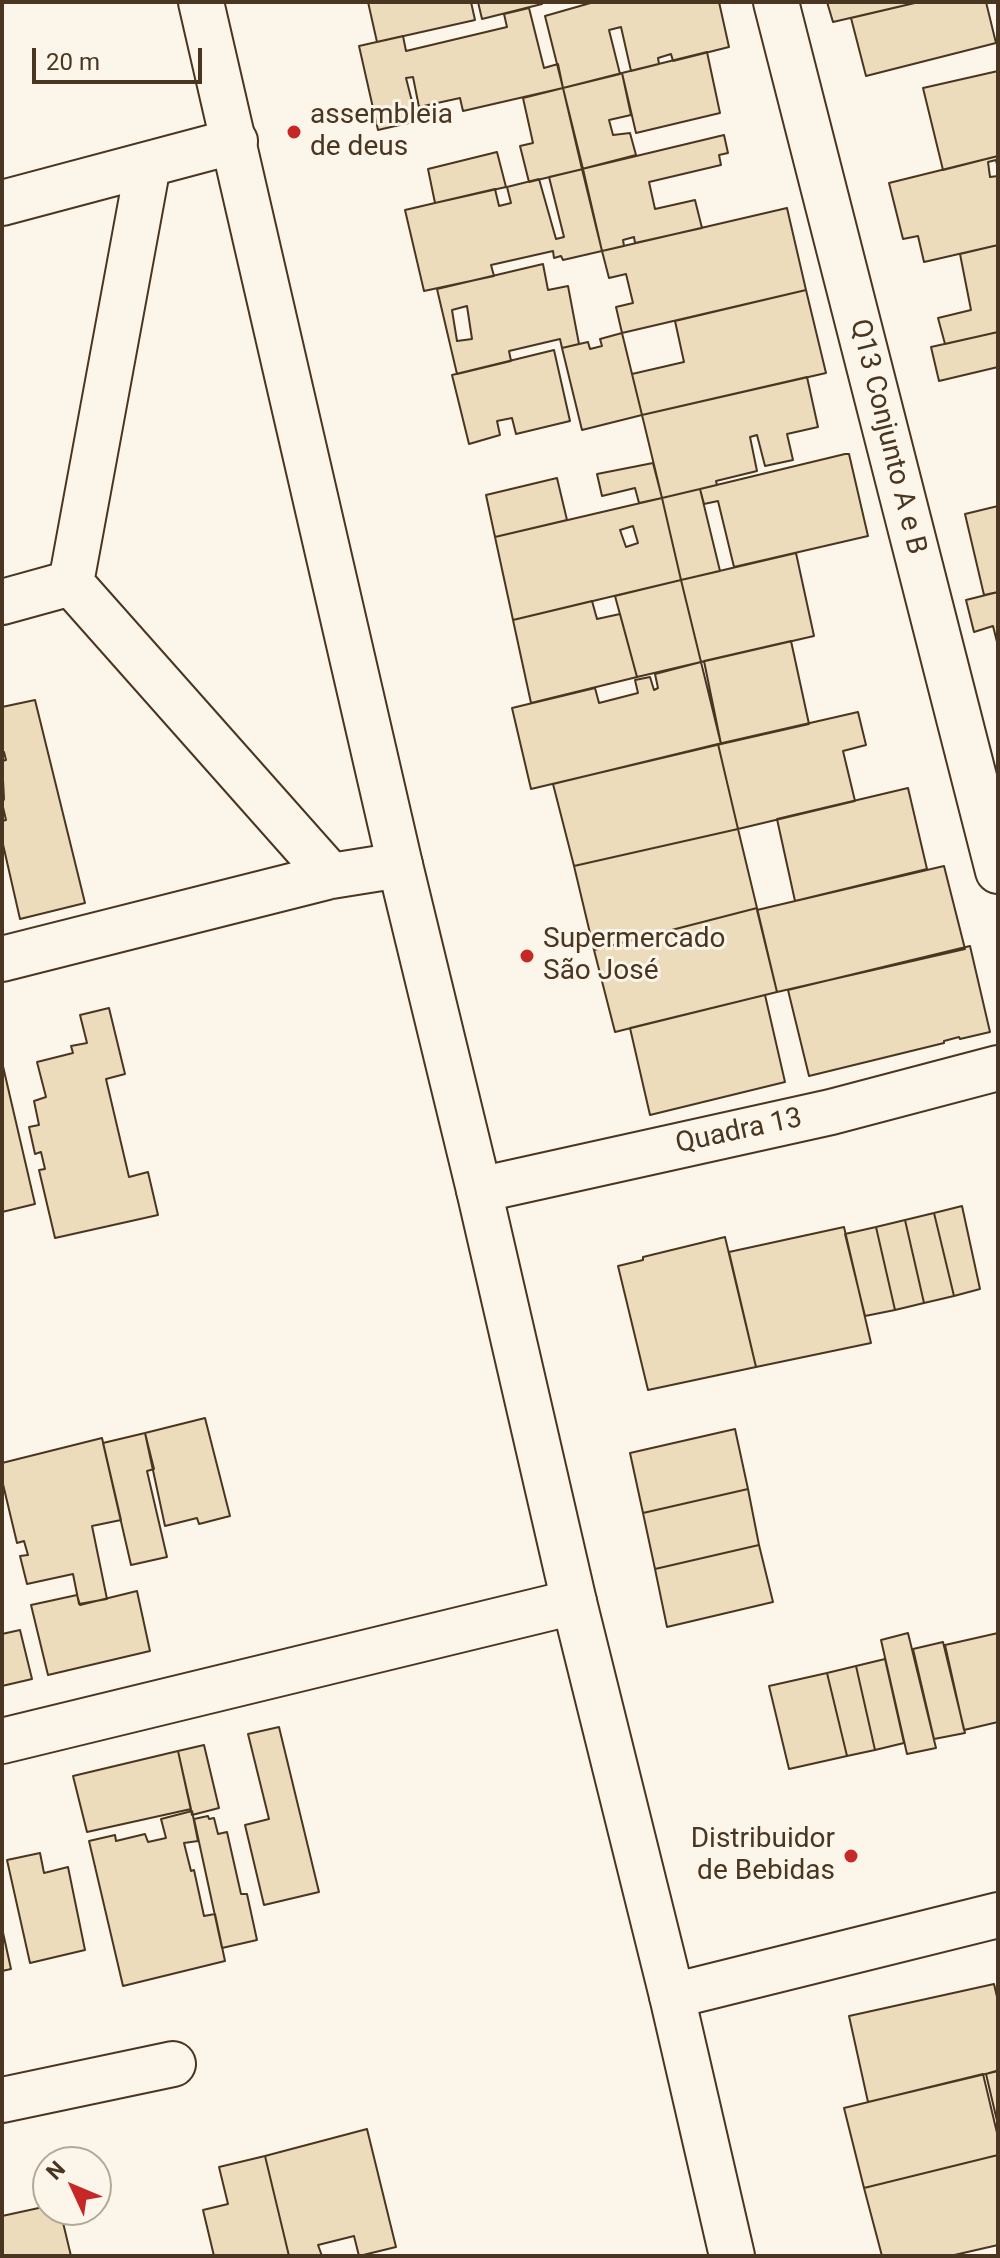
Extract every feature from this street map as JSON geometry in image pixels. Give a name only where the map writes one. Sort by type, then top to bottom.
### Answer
[{"type":"street","points":[[201,2],[400,865],[732,2256]]},
{"type":"street","name":"Q13 Conjunto A e B","points":[[776,2],[998,871]]},
{"type":"street","points":[[2,203],[235,141]]},
{"type":"street","points":[[71,583],[148,165]]},
{"type":"street","points":[[2,602],[71,583]]},
{"type":"street","points":[[71,583],[331,876]]},
{"type":"street","points":[[2,959],[331,876],[400,865]]},
{"type":"street","name":"Quadra 13","points":[[479,1190],[831,1112],[998,1068]]},
{"type":"street","points":[[2,1741],[574,1602]]},
{"type":"street","points":[[672,1996],[998,1915]]},
{"type":"street","points":[[2,2100],[173,2064]]},
{"type":"building","points":[[368,2],[471,2],[475,20],[377,42]]},
{"type":"building","points":[[478,2],[542,2],[542,4],[482,19]]},
{"type":"building","points":[[594,2],[719,2],[729,47],[673,61],[671,54],[658,58],[659,64],[631,71],[621,27],[609,30],[620,74],[563,88],[545,16]]},
{"type":"building","points":[[827,2],[919,2],[833,22]]},
{"type":"building","points":[[919,2],[986,2],[996,43],[866,76],[851,18]]},
{"type":"building","points":[[529,8],[544,68],[558,64],[563,88],[463,111],[460,98],[419,107],[413,77],[406,78],[417,121],[378,130],[359,46],[403,36],[406,51],[507,27],[504,14]]},
{"type":"building","points":[[707,52],[720,113],[636,133],[622,73]]},
{"type":"building","points":[[998,71],[998,156],[943,170],[923,88]]},
{"type":"building","points":[[622,73],[631,115],[609,120],[613,135],[630,133],[636,155],[582,169],[563,88]]},
{"type":"building","points":[[563,88],[583,169],[529,182],[520,146],[533,143],[523,98]]},
{"type":"building","points":[[724,135],[728,153],[719,155],[721,165],[649,182],[655,209],[695,200],[702,228],[635,243],[634,237],[623,240],[624,246],[602,251],[582,169]]},
{"type":"building","points":[[497,152],[506,187],[435,203],[428,169]]},
{"type":"building","points":[[998,156],[998,169],[996,160],[988,162],[990,177],[998,176],[998,245],[924,262],[918,236],[903,239],[889,183]]},
{"type":"building","points":[[583,169],[602,251],[563,260],[561,256],[554,258],[553,251],[491,265],[494,276],[424,291],[405,210],[495,189],[499,206],[511,203],[507,187],[539,179],[556,239],[564,237],[549,177]]},
{"type":"building","points":[[787,208],[806,290],[622,333],[616,307],[633,303],[626,274],[609,278],[602,251]]},
{"type":"building","points":[[998,245],[998,332],[945,344],[938,318],[971,310],[960,254]]},
{"type":"building","points":[[543,264],[548,290],[568,286],[579,344],[562,348],[560,339],[509,351],[511,361],[457,374],[437,289]],"holes":[[[467,306],[472,339],[457,341],[452,310]]]},
{"type":"building","points":[[806,290],[826,373],[642,415],[632,374],[684,362],[675,321]]},
{"type":"building","points":[[998,332],[998,367],[939,381],[931,347]]},
{"type":"building","points":[[622,333],[642,415],[582,430],[562,348],[588,342],[590,349],[602,346],[600,339]]},
{"type":"building","points":[[554,350],[570,421],[516,434],[512,418],[497,421],[500,435],[469,444],[452,375]]},
{"type":"building","points":[[807,377],[818,427],[787,434],[793,460],[765,466],[757,435],[750,437],[757,471],[716,481],[717,485],[662,498],[642,415]]},
{"type":"building","points":[[849,454],[868,536],[734,567],[718,501],[704,504],[700,489]]},
{"type":"building","points":[[653,463],[662,498],[639,503],[635,488],[602,496],[597,474]]},
{"type":"building","points":[[557,478],[567,520],[495,537],[486,495]]},
{"type":"building","points":[[700,489],[720,571],[681,580],[662,498]]},
{"type":"building","points":[[662,498],[681,580],[513,620],[495,537]],"holes":[[[633,526],[638,543],[626,547],[620,530]]]},
{"type":"building","points":[[998,506],[998,592],[984,595],[965,514]]},
{"type":"building","points":[[796,553],[814,636],[701,662],[681,580]]},
{"type":"building","points":[[681,580],[701,662],[637,677],[615,596]]},
{"type":"building","points":[[998,592],[998,646],[993,626],[974,632],[966,600]]},
{"type":"building","points":[[592,601],[597,619],[620,614],[637,677],[531,703],[513,620]]},
{"type":"building","points":[[791,641],[809,724],[721,744],[704,661]]},
{"type":"building","points":[[701,662],[721,744],[531,789],[512,708],[595,688],[599,703],[638,693],[635,680],[650,677],[654,690],[658,688],[655,674]]},
{"type":"building","points":[[35,700],[85,903],[20,919],[2,840],[2,821],[6,820],[2,803],[2,761],[6,760],[2,753],[2,707]]},
{"type":"building","points":[[858,712],[866,745],[843,751],[855,801],[738,829],[718,744]]},
{"type":"building","points":[[718,744],[738,829],[574,866],[553,784]]},
{"type":"building","points":[[908,788],[927,869],[795,901],[777,819]]},
{"type":"building","points":[[738,829],[757,908],[594,950],[574,866]]},
{"type":"building","points":[[944,866],[965,949],[777,992],[757,910]]},
{"type":"building","points":[[757,908],[777,992],[615,1032],[594,950]]},
{"type":"building","points":[[970,946],[990,1032],[959,1037],[809,1076],[788,990]]},
{"type":"building","points":[[765,995],[785,1082],[650,1115],[630,1028]]},
{"type":"building","points":[[109,1008],[125,1074],[106,1079],[129,1177],[148,1172],[158,1215],[55,1238],[39,1170],[45,1169],[41,1152],[35,1154],[29,1127],[39,1125],[34,1101],[46,1097],[37,1062],[73,1053],[71,1046],[87,1043],[80,1015]]},
{"type":"building","points":[[2,1062],[35,1204],[2,1212]]},
{"type":"building","points":[[962,1206],[980,1289],[954,1296],[934,1213]]},
{"type":"building","points":[[934,1213],[954,1296],[924,1303],[905,1220]]},
{"type":"building","points":[[905,1220],[924,1303],[895,1310],[876,1227]]},
{"type":"building","points":[[844,1227],[871,1343],[756,1367],[729,1252]]},
{"type":"building","points":[[876,1227],[895,1310],[865,1316],[845,1234]]},
{"type":"building","points":[[725,1237],[756,1367],[648,1390],[618,1266]]},
{"type":"building","points":[[205,1418],[230,1516],[199,1524],[197,1518],[165,1526],[145,1433]]},
{"type":"building","points":[[735,1429],[748,1489],[643,1513],[630,1453]]},
{"type":"building","points":[[145,1433],[154,1469],[147,1471],[167,1557],[131,1565],[103,1443]]},
{"type":"building","points":[[102,1438],[121,1520],[92,1526],[107,1599],[79,1604],[73,1574],[27,1584],[20,1556],[28,1555],[24,1541],[17,1543],[2,1480],[2,1463]]},
{"type":"building","points":[[748,1489],[759,1545],[655,1569],[643,1513]]},
{"type":"building","points":[[759,1545],[773,1602],[667,1627],[655,1569]]},
{"type":"building","points":[[137,1591],[150,1651],[48,1675],[31,1605],[77,1595],[80,1605]]},
{"type":"building","points":[[20,1630],[32,1679],[2,1686],[2,1634]]},
{"type":"building","points":[[908,1633],[936,1748],[907,1754],[881,1640]]},
{"type":"building","points":[[998,1633],[998,1722],[964,1730],[945,1645]]},
{"type":"building","points":[[943,1642],[965,1733],[934,1739],[913,1649]]},
{"type":"building","points":[[885,1659],[904,1743],[875,1750],[856,1666]]},
{"type":"building","points":[[856,1666],[875,1750],[847,1756],[827,1673]]},
{"type":"building","points":[[827,1673],[847,1756],[789,1769],[769,1686]]},
{"type":"building","points":[[279,1727],[319,1892],[264,1905],[245,1825],[269,1819],[248,1734]]},
{"type":"building","points":[[204,1745],[219,1808],[192,1815],[178,1751]]},
{"type":"building","points":[[178,1751],[191,1809],[87,1832],[73,1776]]},
{"type":"building","points":[[192,1811],[198,1841],[184,1843],[191,1871],[194,1870],[204,1916],[215,1914],[225,1961],[123,1986],[89,1841],[115,1835],[116,1841],[145,1834],[148,1842],[166,1838],[161,1819]]},
{"type":"building","points":[[208,1816],[209,1819],[214,1818],[218,1834],[227,1832],[241,1894],[247,1894],[257,1940],[222,1948],[194,1819]]},
{"type":"building","points":[[40,1853],[44,1873],[68,1867],[85,1950],[30,1963],[7,1860]]},
{"type":"building","points":[[2,1928],[11,1969],[2,1971]]},
{"type":"building","points":[[994,1984],[998,2001],[998,2071],[868,2102],[849,2016]]},
{"type":"building","points":[[998,2071],[998,2125],[986,2074]]},
{"type":"building","points":[[983,2074],[998,2137],[998,2155],[864,2188],[844,2108]]},
{"type":"building","points":[[367,2129],[396,2247],[359,2256],[354,2236],[318,2245],[322,2256],[289,2256],[265,2156]]},
{"type":"building","points":[[998,2155],[998,2245],[950,2256],[882,2256],[864,2188]]},
{"type":"building","points":[[265,2156],[289,2256],[214,2256],[203,2210],[228,2204],[219,2167]]},
{"type":"building","points":[[32,2209],[32,2226],[64,2226],[71,2256],[2,2256],[2,2216]]},
{"type":"place","name":"assembleia de deus","points":[[294,132]]},
{"type":"place","name":"Supermercado São José","points":[[527,956]]},
{"type":"place","name":"Distribuidor de Bebidas","points":[[851,1856]]}]
